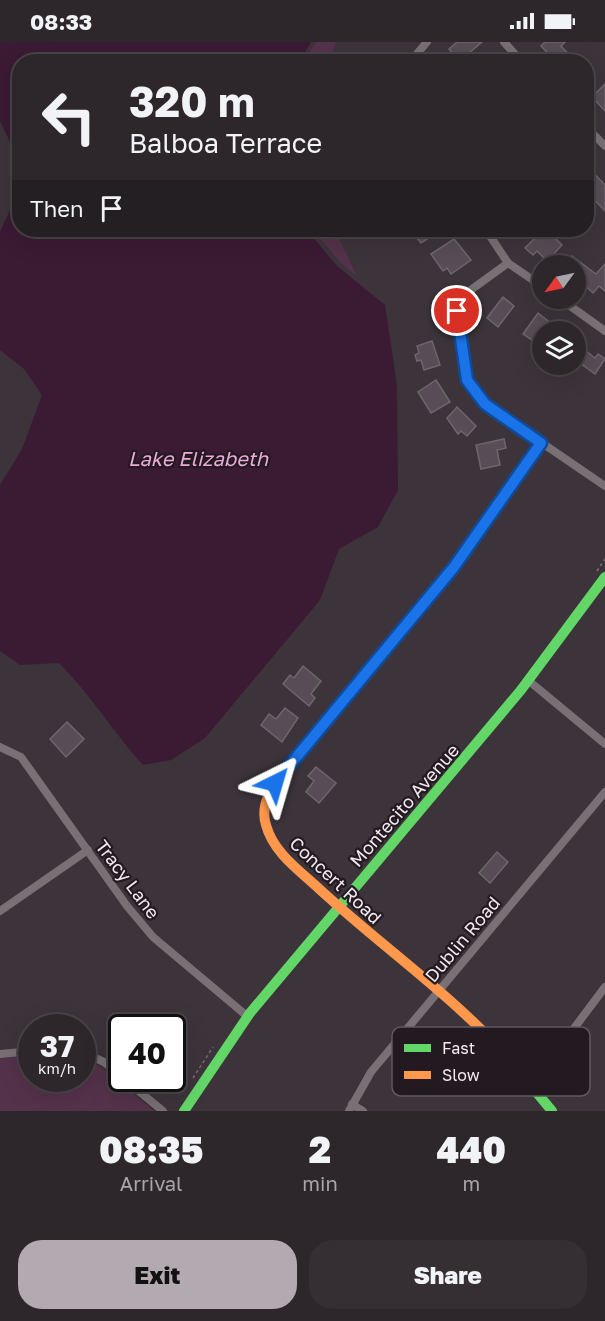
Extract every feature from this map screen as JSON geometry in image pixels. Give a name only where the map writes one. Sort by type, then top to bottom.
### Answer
[{"type":"street","points":[[417,54],[427,42]]},
{"type":"street","points":[[504,42],[515,54]]},
{"type":"street","points":[[594,135],[605,146]]},
{"type":"street","points":[[491,237],[508,263],[532,279]]},
{"type":"street","points":[[508,263],[461,297],[457,311],[467,380],[485,404],[605,486]]},
{"type":"street","points":[[574,309],[605,331]]},
{"type":"street","name":"Concert Road","points":[[475,1027],[338,907],[275,846],[267,831],[264,809],[268,793],[454,567],[541,443]]},
{"type":"street","name":"Montecito Avenue","points":[[184,1111],[247,1016],[443,786],[566,634],[600,576]]},
{"type":"street","points":[[529,681],[605,744]]},
{"type":"street","name":"Tracy Lane","points":[[0,747],[21,757],[127,906],[153,937],[247,1016]]},
{"type":"street","name":"Dublin Road","points":[[408,1027],[605,792]]},
{"type":"street","points":[[0,911],[87,850]]},
{"type":"street","points":[[575,1027],[605,987]]},
{"type":"street","name":"Dublin Road","points":[[350,1108],[371,1072],[392,1046]]},
{"type":"street","points":[[0,1054],[18,1052]]},
{"type":"street","points":[[139,1092],[163,1111]]},
{"type":"street","name":"Concert Road","points":[[542,1096],[552,1111]]},
{"type":"street","points":[[350,1108],[363,1111]]},
{"type":"path","points":[[600,576],[605,559]]},
{"type":"shaded area","points":[[316,42],[336,42],[332,54],[308,54]]},
{"type":"shaded area","points":[[319,237],[338,237],[357,276],[341,263]]},
{"type":"shaded area","points":[[18,1056],[18,1092],[96,1092],[96,1065],[108,1073],[108,1092],[131,1092],[154,1111],[0,1111],[0,1058]]},
{"type":"water","points":[[0,42],[311,42],[304,54],[12,54],[12,146],[0,121]]},
{"type":"water","name":"Lake Elizabeth","points":[[12,205],[12,237],[313,237],[337,266],[385,305],[397,385],[398,490],[378,527],[339,549],[320,600],[205,738],[171,760],[143,765],[59,663],[20,665],[0,651],[0,485],[22,449],[42,395],[24,369],[0,350],[0,232]]},
{"type":"building","points":[[457,42],[482,42],[470,54],[453,54],[449,49]]},
{"type":"building","points":[[545,42],[565,42],[561,46],[568,54],[548,54],[541,46]]},
{"type":"building","points":[[605,84],[605,111],[594,99],[594,95]]},
{"type":"building","points":[[594,173],[605,185],[605,211],[594,199]]},
{"type":"building","points":[[416,237],[430,237],[421,243]]},
{"type":"building","points":[[536,237],[554,237],[562,245],[553,255],[541,255],[537,251],[533,255],[525,248]]},
{"type":"building","points":[[454,239],[471,260],[451,274],[447,268],[443,271],[431,254]]},
{"type":"building","points":[[605,264],[605,291],[599,286],[593,293],[586,286],[586,266],[596,274]]},
{"type":"building","points":[[503,297],[514,306],[498,327],[487,318]]},
{"type":"building","points":[[538,313],[548,321],[532,321]]},
{"type":"building","points":[[532,321],[532,340],[523,334]]},
{"type":"building","points":[[432,341],[440,365],[424,370],[421,360],[417,361],[415,355],[419,353],[417,346]]},
{"type":"building","points":[[586,351],[595,358],[598,354],[605,359],[595,374],[586,367]]},
{"type":"building","points":[[436,380],[450,402],[431,413],[418,392]]},
{"type":"building","points":[[457,407],[476,426],[467,436],[461,431],[458,434],[447,418]]},
{"type":"building","points":[[504,439],[506,448],[497,450],[500,465],[481,469],[476,445]]},
{"type":"building","points":[[303,666],[321,681],[311,694],[315,698],[309,706],[283,684],[290,675],[294,678]]},
{"type":"building","points":[[285,708],[298,718],[282,742],[261,725],[269,714],[276,719]]},
{"type":"building","points":[[67,722],[84,739],[66,757],[50,739]]},
{"type":"building","points":[[316,767],[336,783],[319,803],[306,792],[314,781],[308,776]]},
{"type":"building","points":[[497,852],[508,862],[490,883],[479,873]]},
{"type":"traffic: fast","points":[[282,775],[454,567],[541,443]]},
{"type":"traffic: fast","points":[[184,1111],[250,1013],[521,690],[605,577]]},
{"type":"traffic: fast","points":[[540,1096],[552,1111]]},
{"type":"traffic: slow","points":[[282,775],[270,792],[264,811],[269,834],[280,851],[338,906],[479,1027]]},
{"type":"route","points":[[275,783],[454,567],[541,443],[485,404],[467,380],[457,311]]}]
